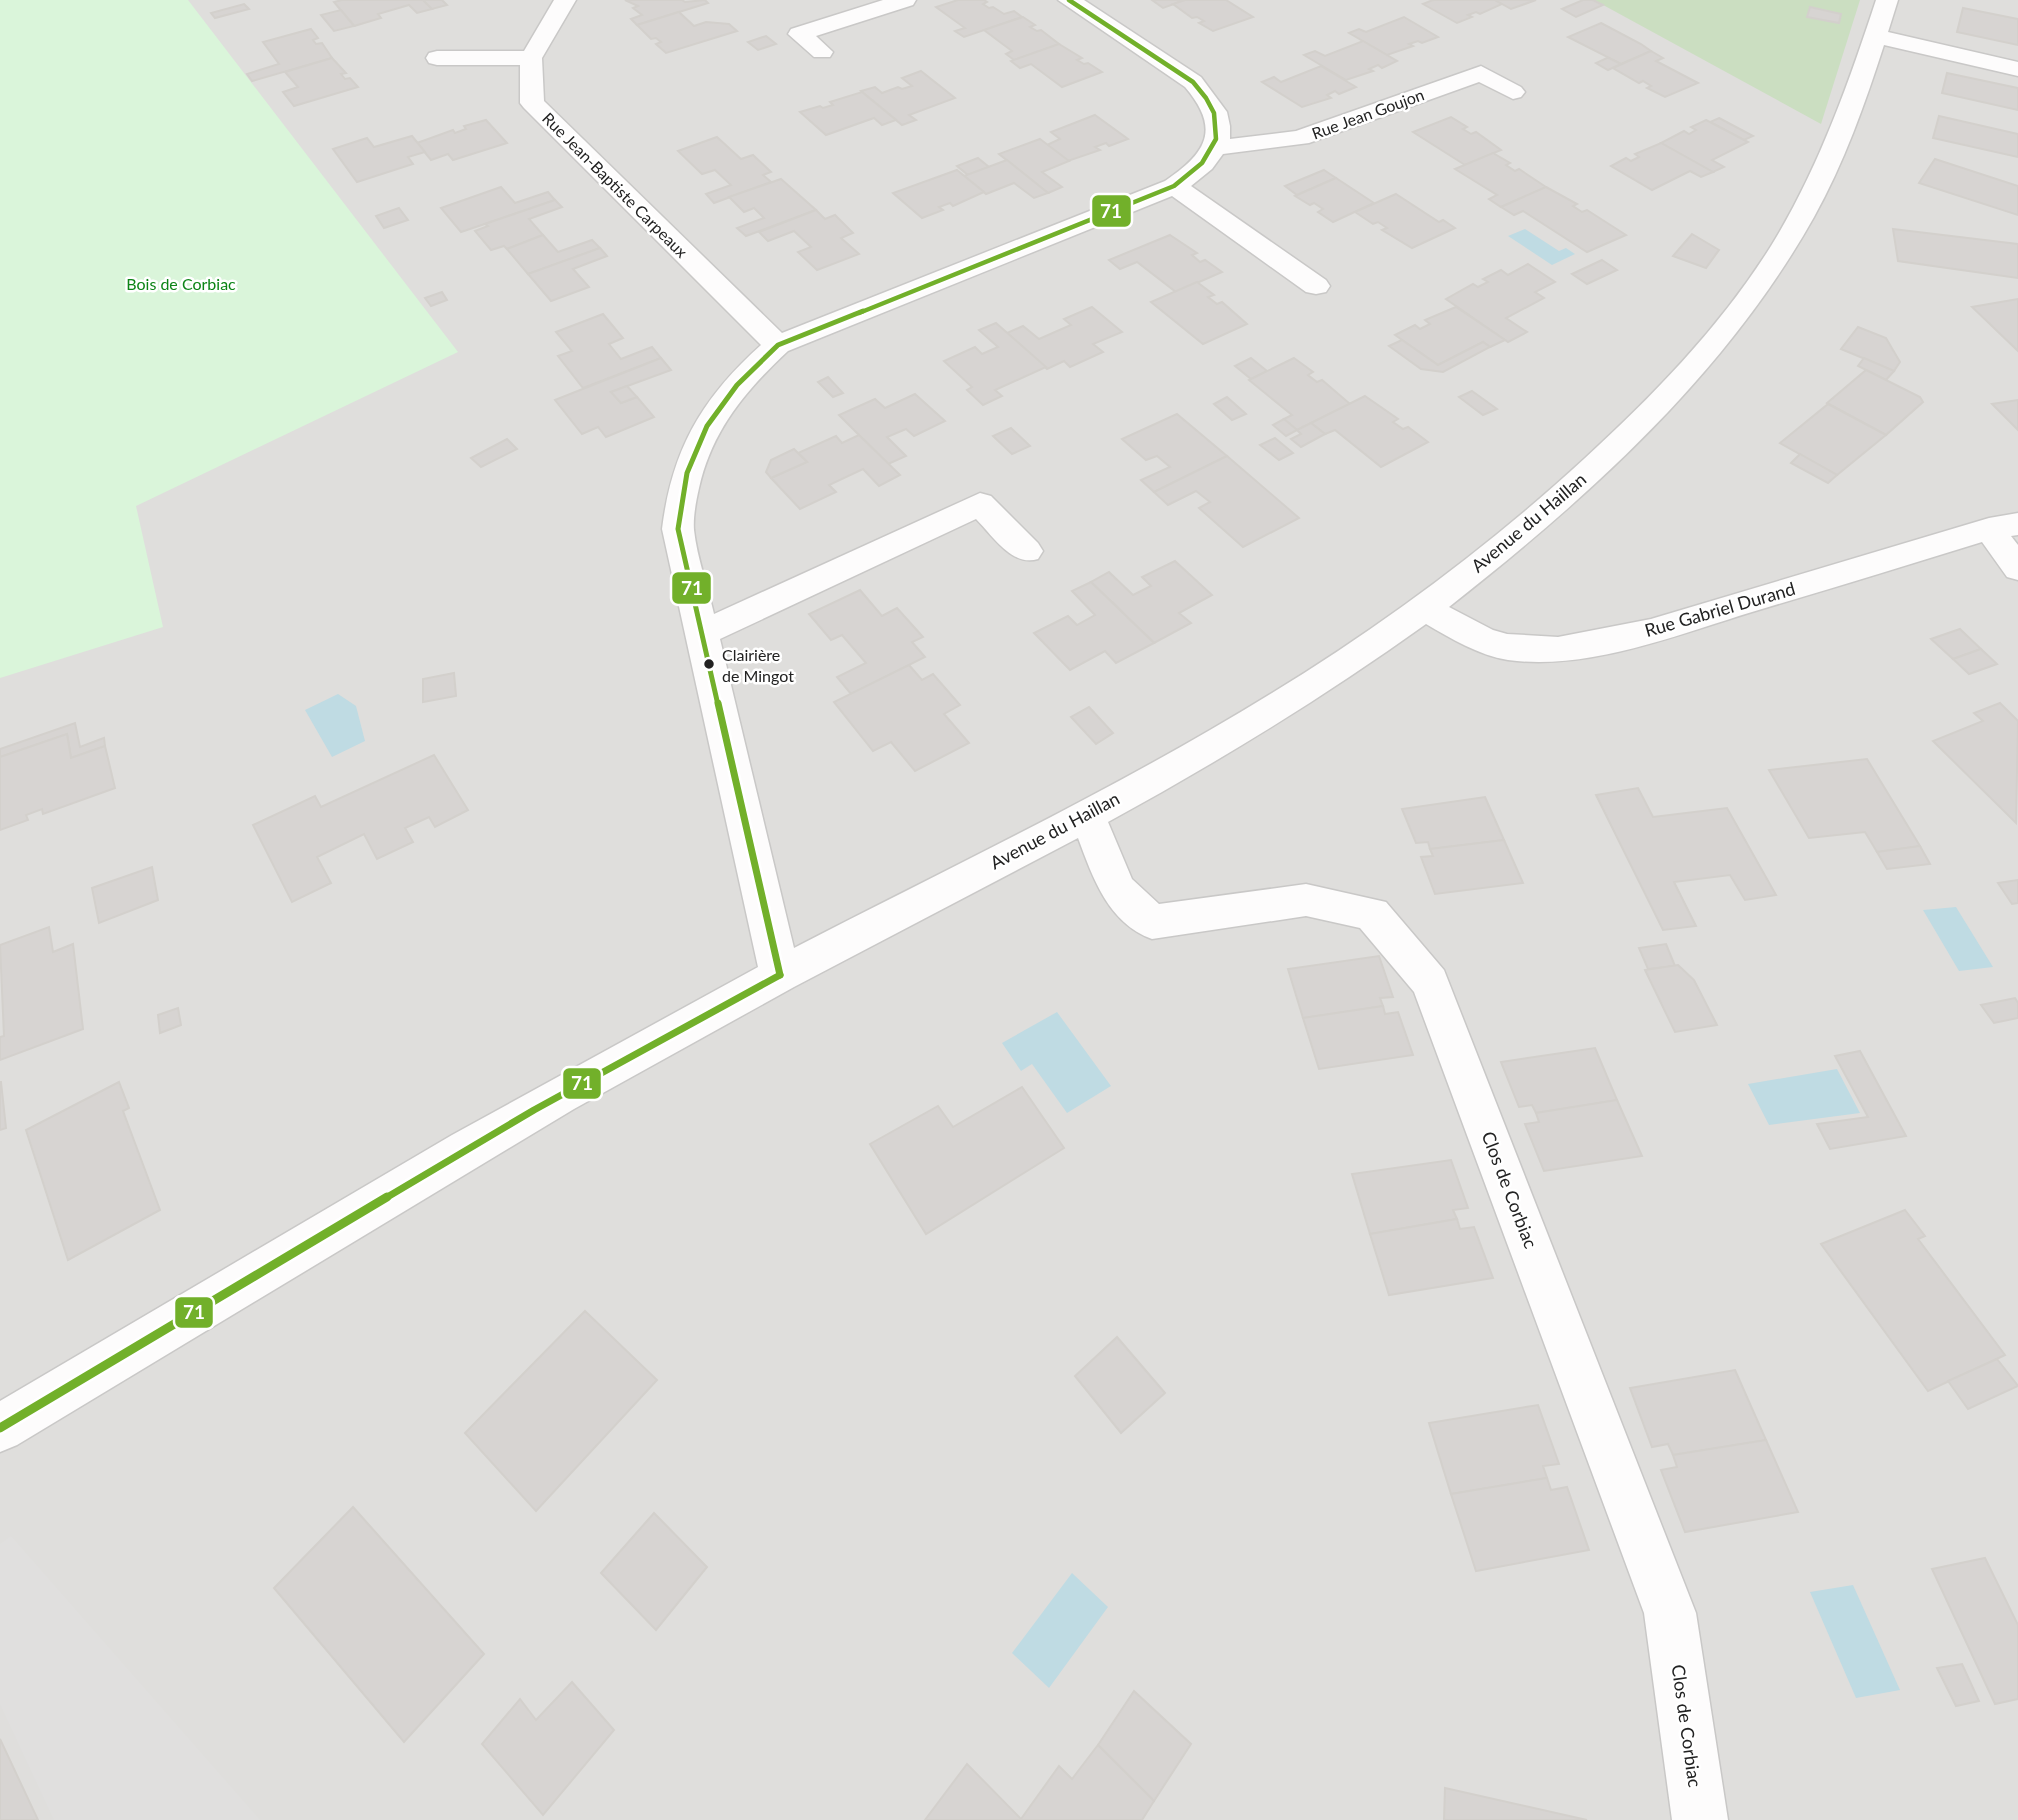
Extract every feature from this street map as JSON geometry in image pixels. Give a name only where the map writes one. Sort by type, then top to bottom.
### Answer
[{"type":"street","points":[[437,58],[531,58],[565,0]]},
{"type":"street","points":[[822,52],[799,34],[905,0]]},
{"type":"street","points":[[780,975],[678,529],[680,495],[688,463],[702,432],[723,400],[748,372],[778,345],[1174,186],[1200,168],[1215,148],[1219,120],[1205,94],[1193,82],[1069,0]]},
{"type":"street","name":"Avenue du Haillan","points":[[0,1428],[534,1110],[780,975],[1087,816],[1212,746],[1300,692],[1424,608],[1490,558],[1590,473],[1659,405],[1716,340],[1763,278],[1800,221],[1839,140],[1886,0]]},
{"type":"street","points":[[1875,36],[2018,69]]},
{"type":"street","name":"Rue Jean-Baptiste Carpeaux","points":[[531,58],[532,103],[778,345]]},
{"type":"street","name":"Rue Jean Goujon","points":[[1215,148],[1300,138],[1481,73],[1513,92]]},
{"type":"street","points":[[1174,186],[1315,286]]},
{"type":"street","points":[[701,634],[980,504],[1027,551]]},
{"type":"street","points":[[2003,526],[2018,569]]},
{"type":"street","name":"Rue Gabriel Durand","points":[[1424,608],[1482,640],[1507,647],[1558,650],[1651,631],[2003,526]]},
{"type":"street","name":"Clos de Corbiac","points":[[1087,816],[1117,889],[1152,922],[1306,900],[1372,914],[1430,982],[1670,1613],[1700,1820]]},
{"type":"shaded area","points":[[0,0],[2018,0],[2018,1820],[0,1820]]},
{"type":"shaded area","points":[[11,1536],[260,1820],[54,1820],[0,1704],[0,1544]]},
{"type":"green space","name":"Bois de Corbiac","points":[[0,0],[188,0],[458,352],[136,506],[163,627],[0,678]]},
{"type":"green space","points":[[1594,0],[1860,0],[1821,124]]},
{"type":"water","points":[[1525,229],[1559,251],[1566,248],[1575,254],[1552,265],[1508,236]]},
{"type":"water","points":[[338,694],[356,706],[365,741],[332,757],[305,710]]},
{"type":"water","points":[[1956,907],[1993,967],[1959,971],[1923,910]]},
{"type":"water","points":[[1057,1012],[1111,1086],[1067,1113],[1032,1064],[1021,1071],[1002,1043]]},
{"type":"water","points":[[1837,1069],[1860,1113],[1769,1125],[1748,1084]]},
{"type":"water","points":[[1072,1573],[1108,1607],[1049,1688],[1012,1653]]},
{"type":"water","points":[[1853,1585],[1900,1690],[1856,1698],[1810,1592]]},
{"type":"building","points":[[423,0],[432,9],[417,13],[409,5],[378,14],[381,18],[354,26],[334,2]]},
{"type":"building","points":[[423,0],[442,0],[447,5],[432,9]]},
{"type":"building","points":[[625,0],[705,0],[708,3],[637,25],[631,19],[642,15],[633,8],[638,6]]},
{"type":"building","points":[[958,0],[984,0],[987,2],[983,4],[989,8],[993,7],[1004,14],[1014,11],[1022,17],[964,37],[955,31],[965,28],[936,7]]},
{"type":"building","points":[[1152,0],[1185,0],[1163,8]]},
{"type":"building","points":[[1185,0],[1226,0],[1253,17],[1213,31],[1199,23],[1204,21],[1197,17],[1192,18],[1173,4]]},
{"type":"building","points":[[1433,0],[1495,0],[1502,4],[1480,14],[1476,12],[1468,15],[1472,17],[1457,23],[1423,4]]},
{"type":"building","points":[[1495,0],[1536,0],[1511,9]]},
{"type":"building","points":[[1583,0],[1593,0],[1603,5],[1576,17],[1562,9]]},
{"type":"building","points":[[244,4],[249,9],[215,18],[211,13]]},
{"type":"building","points":[[1810,7],[1841,14],[1839,23],[1807,17]]},
{"type":"building","points":[[1963,8],[2018,19],[2018,45],[1957,32]]},
{"type":"building","points":[[341,10],[354,26],[334,31],[321,15]]},
{"type":"building","points":[[679,12],[694,26],[706,22],[729,24],[737,31],[666,53],[656,44],[661,42],[656,38],[651,39],[637,25]]},
{"type":"building","points":[[1023,17],[1035,25],[1030,27],[1041,30],[1059,44],[1014,60],[1006,54],[1012,51],[984,30]]},
{"type":"building","points":[[1404,17],[1438,37],[1409,44],[1413,46],[1387,55],[1349,33],[1359,29],[1366,32]]},
{"type":"building","points":[[1601,23],[1651,51],[1621,64],[1568,37]]},
{"type":"building","points":[[311,29],[318,38],[313,40],[316,44],[322,43],[332,58],[252,81],[247,74],[279,64],[263,42]]},
{"type":"building","points":[[766,36],[776,44],[758,50],[748,42]]},
{"type":"building","points":[[1363,41],[1397,61],[1382,68],[1378,65],[1369,69],[1373,71],[1346,80],[1304,55],[1315,51],[1325,56]]},
{"type":"building","points":[[1059,44],[1082,58],[1077,60],[1102,72],[1062,87],[1031,64],[1020,68],[1011,61]]},
{"type":"building","points":[[1651,51],[1663,58],[1656,61],[1698,83],[1665,97],[1647,88],[1651,86],[1643,81],[1639,83],[1613,68]]},
{"type":"building","points":[[332,58],[346,73],[341,74],[345,79],[350,78],[358,87],[294,106],[283,92],[298,87],[285,72]]},
{"type":"building","points":[[1607,58],[1621,64],[1608,70],[1596,63]]},
{"type":"building","points":[[1321,66],[1356,87],[1339,94],[1335,91],[1327,95],[1331,98],[1302,107],[1262,82],[1274,77],[1281,82]]},
{"type":"building","points":[[921,71],[955,98],[909,115],[916,120],[902,125],[861,91],[875,87],[882,93],[898,87],[902,89],[912,86],[902,78]]},
{"type":"building","points":[[1947,73],[2018,88],[2018,110],[1942,93]]},
{"type":"building","points":[[862,92],[896,120],[882,125],[874,118],[826,135],[800,112],[833,105],[830,102]]},
{"type":"building","points":[[1095,115],[1128,139],[1109,146],[1106,143],[1095,147],[1100,150],[1068,161],[1047,145],[1060,139],[1051,132]]},
{"type":"building","points":[[1939,116],[2018,134],[2018,157],[1933,138]]},
{"type":"building","points":[[1451,117],[1467,127],[1463,129],[1471,134],[1476,132],[1501,150],[1465,165],[1413,132]]},
{"type":"building","points":[[1719,118],[1753,136],[1744,140],[1710,122]]},
{"type":"building","points":[[486,120],[507,143],[453,160],[448,154],[431,160],[417,143],[453,130],[455,133],[466,129],[464,126]]},
{"type":"building","points":[[1706,120],[1748,142],[1712,160],[1724,167],[1713,172],[1661,143],[1684,131],[1689,134],[1696,130],[1691,127]]},
{"type":"building","points":[[412,136],[425,152],[408,157],[413,164],[357,182],[333,149],[367,138],[374,147]]},
{"type":"building","points":[[717,137],[741,159],[753,155],[771,172],[763,175],[771,182],[714,203],[706,194],[731,185],[715,170],[702,174],[678,151]]},
{"type":"building","points":[[1040,139],[1069,161],[1042,172],[1062,187],[1048,193],[999,154]]},
{"type":"building","points":[[1661,143],[1713,172],[1701,177],[1690,171],[1652,190],[1611,166],[1626,158],[1631,161],[1639,157],[1635,154]]},
{"type":"building","points":[[1493,153],[1510,163],[1506,165],[1515,171],[1519,169],[1546,187],[1501,207],[1489,199],[1497,195],[1455,169]]},
{"type":"building","points":[[978,158],[989,167],[968,175],[957,166]]},
{"type":"building","points":[[1935,159],[2018,186],[2018,215],[1919,183]]},
{"type":"building","points":[[1007,160],[1048,193],[1034,198],[1014,183],[986,194],[964,176]]},
{"type":"building","points":[[957,170],[984,192],[953,206],[950,203],[939,207],[943,210],[922,218],[893,193]]},
{"type":"building","points":[[1324,170],[1336,178],[1297,195],[1285,186]]},
{"type":"building","points":[[1336,178],[1374,203],[1333,222],[1318,212],[1323,209],[1295,196]]},
{"type":"building","points":[[781,179],[816,210],[746,236],[737,228],[764,218],[754,208],[744,212],[729,197]]},
{"type":"building","points":[[501,187],[515,203],[548,192],[555,200],[461,232],[441,208]]},
{"type":"building","points":[[1546,187],[1577,204],[1573,206],[1582,212],[1587,210],[1626,235],[1587,252],[1523,211],[1514,215],[1501,207]]},
{"type":"building","points":[[1396,194],[1439,222],[1443,220],[1455,228],[1412,248],[1382,230],[1387,228],[1378,222],[1373,224],[1355,212]]},
{"type":"building","points":[[555,200],[562,207],[529,219],[543,235],[507,249],[504,246],[491,250],[475,231],[488,226],[485,224]]},
{"type":"building","points":[[399,208],[408,220],[384,228],[376,216]]},
{"type":"building","points":[[816,210],[825,219],[835,215],[853,233],[841,238],[859,254],[817,270],[798,252],[811,247],[794,231],[768,241],[759,232]]},
{"type":"building","points":[[1893,229],[2018,244],[2018,278],[1898,261]]},
{"type":"building","points":[[1692,234],[1719,250],[1706,268],[1673,256]]},
{"type":"building","points":[[543,235],[558,252],[592,240],[600,248],[528,274],[507,249]]},
{"type":"building","points":[[1170,235],[1197,253],[1192,255],[1200,262],[1205,260],[1222,272],[1176,292],[1137,262],[1120,269],[1109,260]]},
{"type":"building","points":[[600,248],[607,256],[573,269],[589,287],[551,301],[528,274]]},
{"type":"building","points":[[1602,260],[1617,270],[1587,284],[1572,274]]},
{"type":"building","points":[[1528,264],[1555,282],[1535,292],[1544,298],[1506,318],[1527,332],[1508,342],[1446,299],[1473,284],[1478,287],[1488,282],[1483,279],[1501,270],[1508,275]]},
{"type":"building","points":[[1197,282],[1214,295],[1208,297],[1217,304],[1222,302],[1247,324],[1203,344],[1151,302]]},
{"type":"building","points":[[442,292],[447,300],[431,306],[425,298]]},
{"type":"building","points":[[2018,299],[2018,351],[1972,307]]},
{"type":"building","points":[[1092,307],[1122,332],[1093,344],[1103,352],[1070,367],[1064,361],[1047,369],[1007,333],[1023,326],[1039,339],[1071,325],[1064,319]]},
{"type":"building","points":[[1456,307],[1505,340],[1490,347],[1483,342],[1438,365],[1395,335],[1415,325],[1420,329],[1430,324],[1425,320]]},
{"type":"building","points":[[603,314],[623,338],[609,344],[621,359],[652,347],[661,358],[583,388],[558,356],[572,351],[556,332]]},
{"type":"building","points":[[996,323],[1046,367],[995,390],[1002,396],[983,405],[967,390],[972,387],[944,361],[975,347],[982,354],[998,347],[979,330]]},
{"type":"building","points":[[1858,327],[1886,338],[1900,362],[1894,371],[1841,349]]},
{"type":"building","points":[[1402,340],[1438,365],[1483,342],[1490,347],[1443,372],[1421,369],[1389,346]]},
{"type":"building","points":[[661,358],[671,370],[611,392],[621,403],[637,397],[654,417],[606,437],[598,427],[582,434],[555,400]]},
{"type":"building","points":[[1251,358],[1267,371],[1251,379],[1235,366]]},
{"type":"building","points":[[1294,358],[1313,372],[1308,375],[1317,382],[1322,380],[1350,404],[1297,430],[1284,419],[1292,415],[1249,380]]},
{"type":"building","points":[[1864,358],[1894,371],[1886,380],[1858,366]]},
{"type":"building","points":[[1866,370],[1920,397],[1923,402],[1886,435],[1827,403]]},
{"type":"building","points":[[828,377],[843,393],[833,397],[818,382]]},
{"type":"building","points":[[627,386],[637,397],[621,403],[611,392]]},
{"type":"building","points":[[1472,391],[1497,409],[1483,415],[1459,397]]},
{"type":"building","points":[[915,394],[945,421],[914,436],[906,429],[887,437],[906,456],[888,464],[839,415],[875,399],[885,408]]},
{"type":"building","points":[[1365,396],[1398,419],[1393,422],[1403,429],[1408,427],[1428,442],[1381,467],[1335,430],[1325,434],[1311,423]]},
{"type":"building","points":[[1227,397],[1246,414],[1232,420],[1214,404]]},
{"type":"building","points":[[2018,400],[2018,430],[1992,404]]},
{"type":"building","points":[[1828,404],[1886,435],[1837,475],[1780,443]]},
{"type":"building","points":[[1177,414],[1227,456],[1154,492],[1141,480],[1170,467],[1157,456],[1146,460],[1122,439]]},
{"type":"building","points":[[1284,419],[1297,430],[1286,436],[1273,425]]},
{"type":"building","points":[[1311,423],[1325,434],[1301,447],[1291,439],[1301,434],[1297,430]]},
{"type":"building","points":[[1011,428],[1030,446],[1012,454],[993,436]]},
{"type":"building","points":[[859,435],[900,475],[879,486],[863,469],[829,485],[836,492],[800,509],[771,478],[807,462],[798,453],[836,436],[842,443]]},
{"type":"building","points":[[1275,438],[1293,453],[1279,460],[1260,445]]},
{"type":"building","points":[[507,439],[517,449],[481,467],[471,458]]},
{"type":"building","points":[[794,449],[807,462],[771,478],[766,472],[771,460]]},
{"type":"building","points":[[1800,454],[1837,475],[1828,483],[1791,463]]},
{"type":"building","points":[[1227,456],[1299,518],[1243,547],[1199,508],[1210,502],[1196,491],[1168,505],[1154,492]]},
{"type":"building","points":[[1175,561],[1212,595],[1179,613],[1191,623],[1154,643],[1091,582],[1109,572],[1133,595],[1151,586],[1142,577]]},
{"type":"building","points":[[1091,582],[1154,643],[1116,663],[1105,651],[1070,670],[1034,633],[1068,616],[1077,625],[1095,615],[1072,591]]},
{"type":"building","points":[[860,590],[882,616],[897,608],[923,637],[912,642],[925,657],[851,694],[837,677],[866,663],[842,635],[831,640],[809,614]]},
{"type":"building","points":[[1960,629],[1981,649],[1953,659],[1931,639]]},
{"type":"building","points":[[1981,649],[1997,664],[1969,674],[1953,659]]},
{"type":"building","points":[[909,665],[922,680],[933,674],[960,705],[944,714],[969,743],[915,771],[891,742],[873,751],[834,702]]},
{"type":"building","points":[[454,673],[456,696],[423,702],[423,679]]},
{"type":"building","points":[[2000,703],[2018,721],[2016,823],[1933,741],[1983,721],[1974,713]]},
{"type":"building","points":[[1089,707],[1113,733],[1096,744],[1071,717]]},
{"type":"building","points":[[75,723],[80,747],[104,738],[105,746],[71,758],[67,734],[0,757],[0,749]]},
{"type":"building","points":[[67,734],[71,758],[105,746],[115,788],[43,814],[42,809],[26,815],[28,820],[0,830],[0,757]]},
{"type":"building","points":[[434,755],[468,810],[435,827],[429,817],[405,828],[413,842],[377,859],[364,834],[317,857],[331,883],[292,902],[253,825],[315,796],[321,807]]},
{"type":"building","points":[[1867,759],[1920,846],[1877,852],[1865,832],[1809,838],[1769,770]]},
{"type":"building","points":[[1638,788],[1653,817],[1727,808],[1776,895],[1745,900],[1730,875],[1674,882],[1696,926],[1663,930],[1596,795]]},
{"type":"building","points":[[1485,797],[1504,840],[1430,849],[1428,842],[1416,843],[1402,809]]},
{"type":"building","points":[[1504,840],[1523,883],[1435,894],[1421,857],[1433,856],[1430,849]]},
{"type":"building","points":[[1920,846],[1930,864],[1887,869],[1877,852]]},
{"type":"building","points":[[152,867],[158,900],[99,923],[92,888]]},
{"type":"building","points":[[2018,880],[2018,903],[2012,904],[1998,883]]},
{"type":"building","points":[[49,927],[53,952],[73,944],[83,1029],[0,1060],[0,1037],[4,1036],[0,945]]},
{"type":"building","points":[[1666,944],[1675,966],[1648,969],[1639,948]]},
{"type":"building","points":[[1379,956],[1393,997],[1380,998],[1383,1006],[1303,1018],[1288,969]]},
{"type":"building","points":[[1678,965],[1694,980],[1717,1025],[1675,1032],[1645,970]]},
{"type":"building","points":[[2015,998],[2018,1003],[2018,1018],[1994,1023],[1981,1005]]},
{"type":"building","points":[[1383,1006],[1385,1014],[1398,1012],[1413,1055],[1319,1069],[1303,1018]]},
{"type":"building","points":[[178,1008],[181,1025],[160,1033],[158,1015]]},
{"type":"building","points":[[1595,1048],[1617,1100],[1536,1113],[1532,1105],[1519,1107],[1501,1062]]},
{"type":"building","points":[[1860,1051],[1906,1136],[1830,1149],[1817,1124],[1868,1117],[1835,1056]]},
{"type":"building","points":[[0,1082],[6,1128],[0,1130]]},
{"type":"building","points":[[119,1082],[129,1108],[123,1111],[160,1210],[68,1260],[26,1130]]},
{"type":"building","points":[[1022,1087],[1064,1148],[926,1234],[870,1144],[938,1106],[953,1127]]},
{"type":"building","points":[[1617,1100],[1642,1156],[1544,1171],[1525,1124],[1539,1122],[1536,1113]]},
{"type":"building","points":[[1451,1160],[1468,1208],[1453,1210],[1457,1219],[1370,1234],[1352,1174]]},
{"type":"building","points":[[1905,1210],[1925,1236],[1918,1239],[2005,1355],[1928,1391],[1821,1244]]},
{"type":"building","points":[[1457,1219],[1460,1229],[1474,1227],[1493,1278],[1389,1295],[1370,1234]]},
{"type":"building","points":[[585,1311],[657,1380],[536,1511],[465,1433]]},
{"type":"building","points":[[1117,1337],[1165,1393],[1121,1433],[1075,1376]]},
{"type":"building","points":[[1997,1359],[2018,1386],[1968,1409],[1948,1381]]},
{"type":"building","points":[[1735,1370],[1766,1440],[1673,1455],[1668,1444],[1652,1447],[1630,1388]]},
{"type":"building","points":[[1538,1405],[1559,1464],[1543,1466],[1547,1478],[1451,1494],[1429,1423]]},
{"type":"building","points":[[1766,1440],[1798,1512],[1685,1532],[1661,1470],[1677,1467],[1673,1455]]},
{"type":"building","points":[[1547,1478],[1551,1490],[1567,1487],[1589,1550],[1476,1571],[1451,1494]]},
{"type":"building","points":[[353,1507],[484,1654],[404,1742],[274,1588]]},
{"type":"building","points":[[654,1513],[707,1567],[656,1630],[601,1573]]},
{"type":"building","points":[[1985,1558],[2018,1625],[2018,1699],[1995,1704],[1932,1569]]},
{"type":"building","points":[[1962,1664],[1979,1701],[1956,1706],[1937,1668]]},
{"type":"building","points":[[572,1682],[614,1730],[543,1815],[482,1744],[520,1699],[536,1720]]},
{"type":"building","points":[[1134,1691],[1191,1744],[1154,1801],[1098,1745]]},
{"type":"building","points":[[0,1739],[38,1820],[0,1820]]},
{"type":"building","points":[[1098,1745],[1154,1801],[1142,1820],[925,1820],[967,1764],[1021,1819],[1059,1766],[1072,1779]]},
{"type":"building","points":[[1445,1788],[1587,1820],[1444,1820]]},
{"type":"transit line","name":"71","points":[[780,975],[678,529],[687,473],[707,426],[737,385],[778,345],[1174,186],[1202,163],[1216,139],[1217,126],[1206,98],[1193,82],[1069,0]]},
{"type":"transit line","name":"71","points":[[0,1428],[534,1110],[780,975]]},
{"type":"place","name":"Clairière de Mingot","points":[[709,664]]}]
